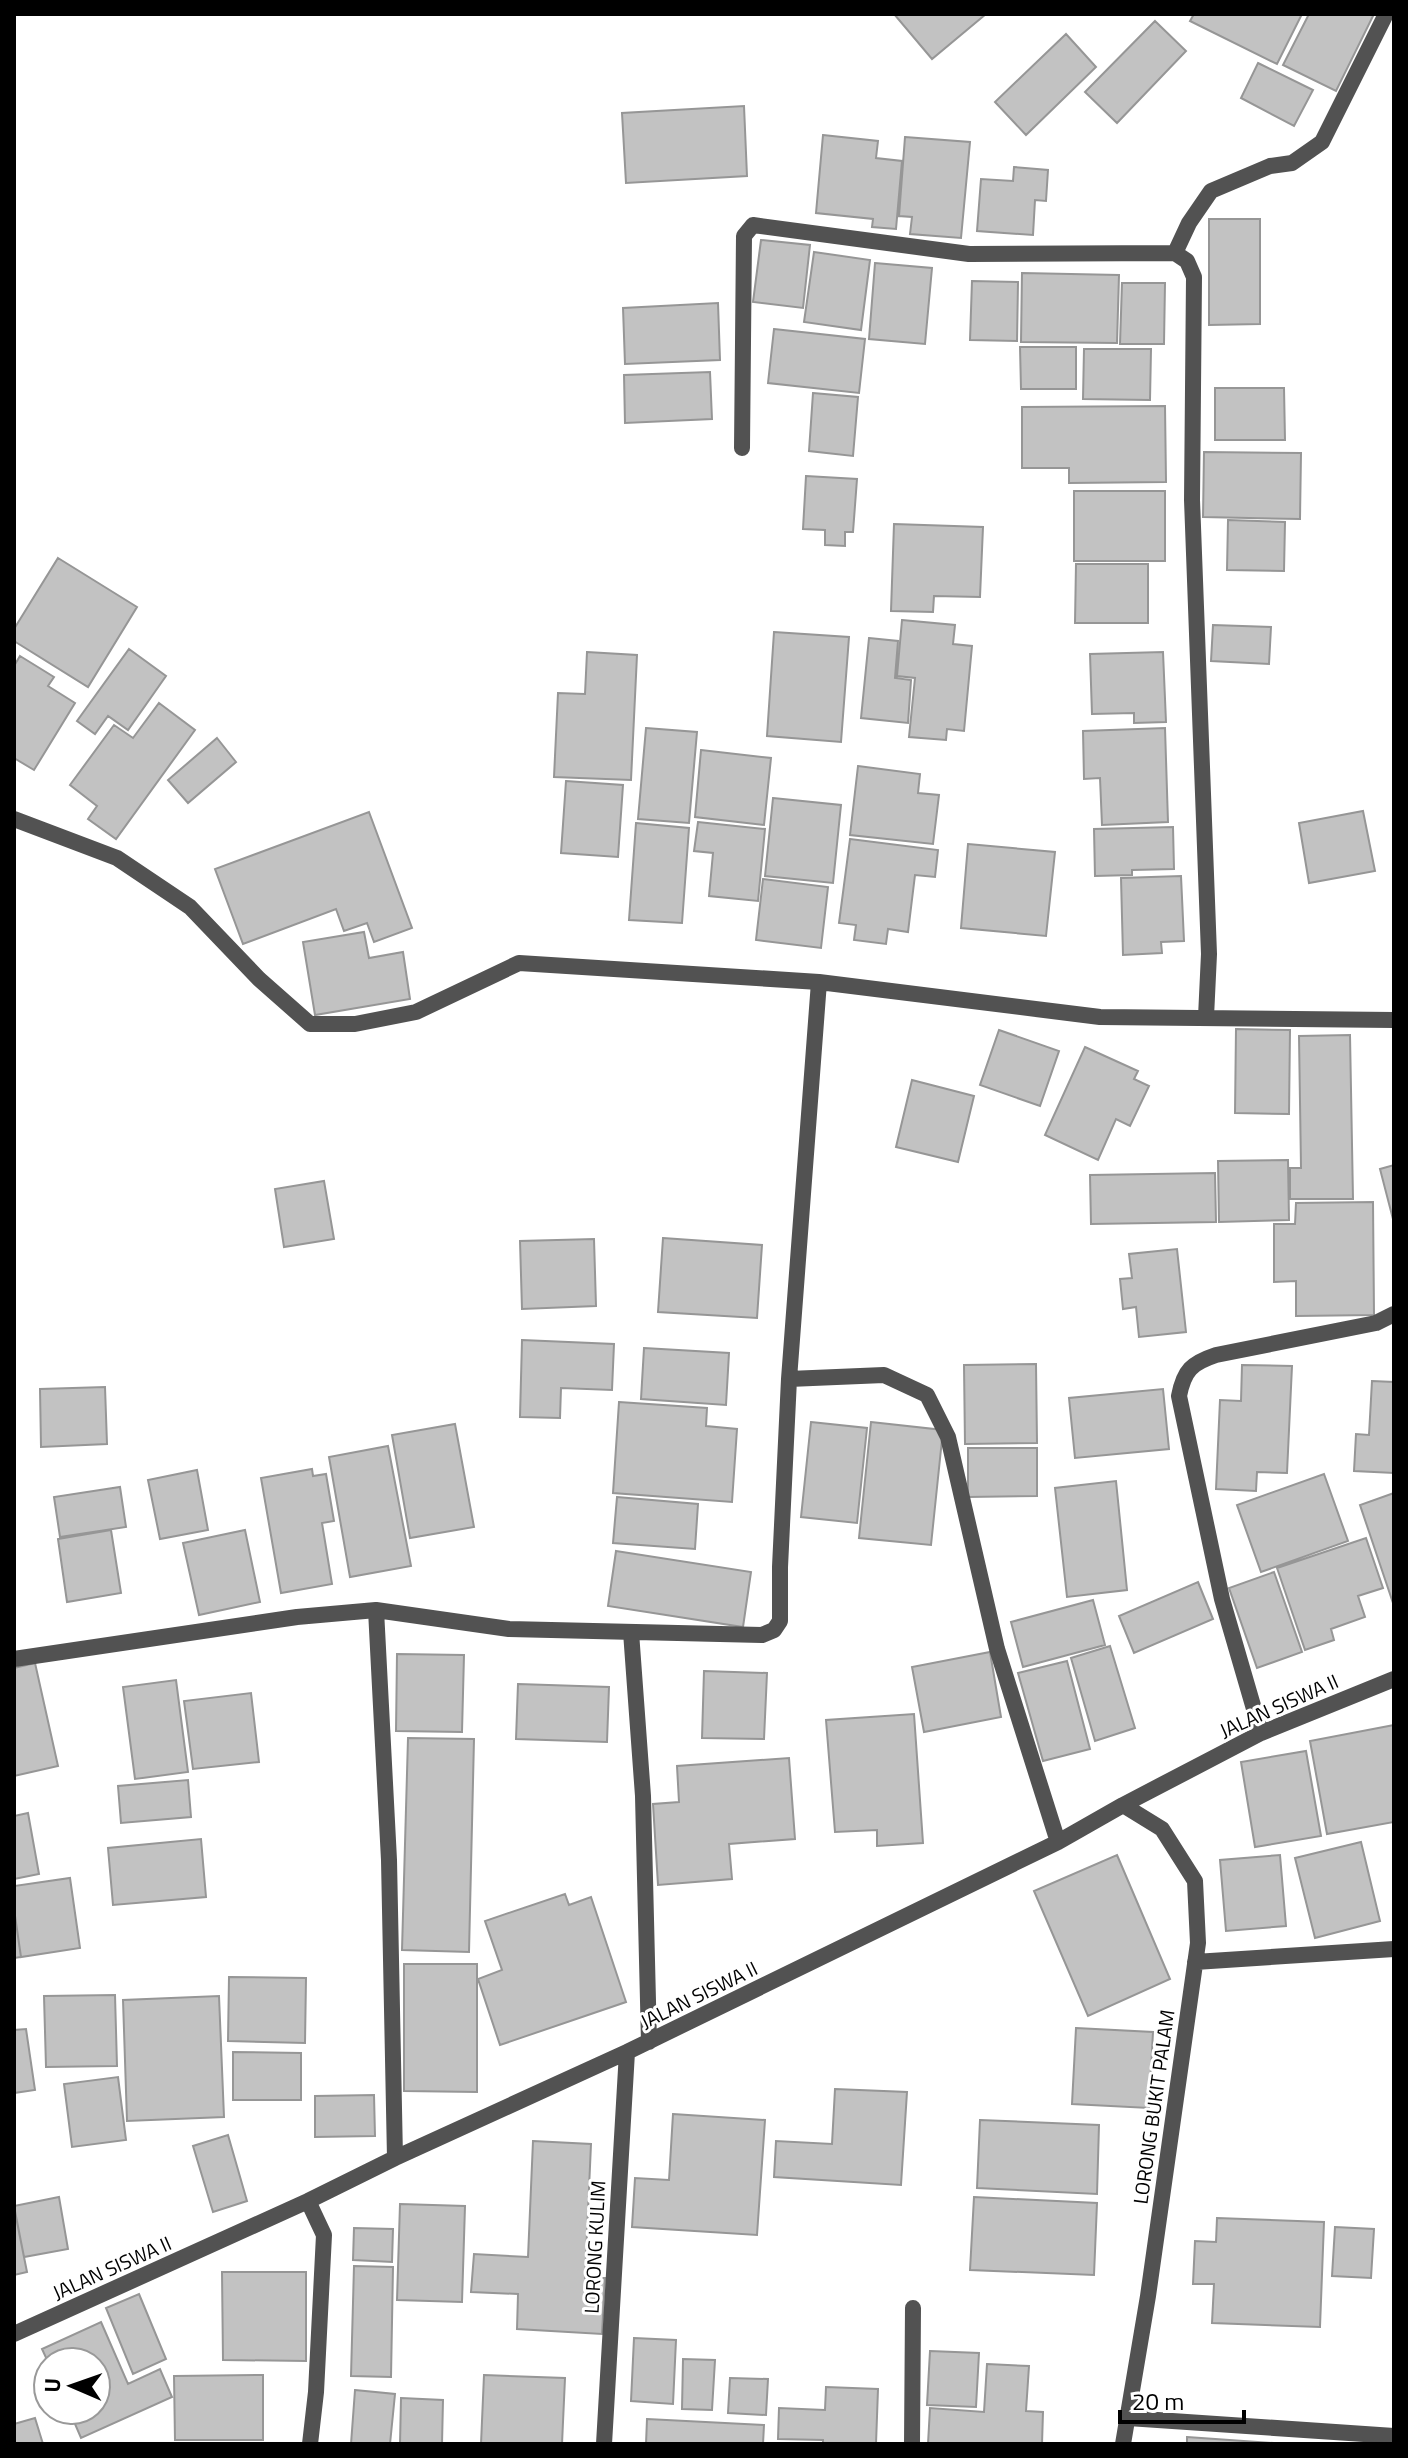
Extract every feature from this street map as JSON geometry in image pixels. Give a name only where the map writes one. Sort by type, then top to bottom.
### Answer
[{"type":"street","points":[[1175,253],[1189,223],[1211,191],[1270,166],[1292,163],[1322,142],[1386,14]]},
{"type":"street","points":[[742,448],[744,236],[753,225],[969,254],[1175,253],[1187,261],[1194,277],[1192,500],[1209,954],[1206,1017]]},
{"type":"street","points":[[14,819],[117,858],[190,907],[259,979],[310,1024],[355,1024],[416,1012],[519,963],[819,982],[1100,1017],[1394,1020]]},
{"type":"street","points":[[14,1659],[297,1617],[376,1610],[509,1629],[762,1635],[774,1630],[780,1621],[789,1379],[819,982]]},
{"type":"street","points":[[1261,1733],[1222,1599],[1179,1396],[1182,1380],[1197,1362],[1216,1355],[1376,1323],[1394,1314]]},
{"type":"street","points":[[789,1379],[884,1375],[927,1395],[948,1437],[997,1649],[1058,1842]]},
{"type":"street","points":[[376,1610],[389,1860],[395,2158]]},
{"type":"street","points":[[631,1632],[643,1796],[649,2042]]},
{"type":"street","name":"JALAN SISWA II","points":[[14,2334],[649,2042],[1058,1842],[1261,1733],[1394,1679]]},
{"type":"street","name":"LORONG BUKIT PALAM","points":[[1123,1805],[1162,1829],[1195,1881],[1198,1943],[1123,2444]]},
{"type":"street","points":[[1195,1962],[1394,1949]]},
{"type":"street","name":"LORONG KULIM","points":[[604,2444],[627,2052]]},
{"type":"street","points":[[308,2201],[324,2235],[316,2392],[310,2444]]},
{"type":"street","points":[[912,2444],[913,2308]]},
{"type":"street","points":[[1128,2418],[1394,2436]]},
{"type":"building","points":[[894,14],[986,14],[932,59]]},
{"type":"building","points":[[1194,14],[1302,14],[1277,64],[1190,21]]},
{"type":"building","points":[[1309,14],[1374,14],[1336,91],[1283,65]]},
{"type":"building","points":[[1155,21],[1186,51],[1117,123],[1085,92]]},
{"type":"building","points":[[1066,34],[1096,67],[1026,135],[995,102]]},
{"type":"building","points":[[1258,63],[1313,90],[1294,126],[1241,98]]},
{"type":"building","points":[[744,106],[747,176],[626,183],[622,113]]},
{"type":"building","points":[[823,135],[878,141],[876,158],[902,161],[896,229],[872,227],[873,219],[816,213]]},
{"type":"building","points":[[905,137],[970,142],[961,238],[910,234],[912,217],[899,216]]},
{"type":"building","points":[[1014,167],[1048,170],[1046,201],[1035,200],[1033,235],[977,231],[981,179],[1013,181]]},
{"type":"building","points":[[1209,219],[1260,219],[1260,324],[1209,325]]},
{"type":"building","points":[[761,240],[810,245],[803,308],[753,302]]},
{"type":"building","points":[[814,252],[870,260],[861,330],[804,322]]},
{"type":"building","points":[[875,263],[932,268],[925,344],[869,339]]},
{"type":"building","points":[[1022,273],[1119,275],[1117,343],[1021,342]]},
{"type":"building","points":[[972,281],[1018,282],[1017,341],[970,340]]},
{"type":"building","points":[[1122,283],[1165,283],[1164,344],[1120,344]]},
{"type":"building","points":[[718,303],[720,360],[625,364],[623,308]]},
{"type":"building","points":[[774,329],[865,339],[859,393],[768,383]]},
{"type":"building","points":[[1020,347],[1076,347],[1076,389],[1021,389]]},
{"type":"building","points":[[1084,349],[1151,349],[1150,400],[1083,399]]},
{"type":"building","points":[[710,372],[712,419],[625,423],[624,375]]},
{"type":"building","points":[[1215,388],[1284,388],[1285,440],[1215,440]]},
{"type":"building","points":[[813,393],[858,397],[853,456],[809,451]]},
{"type":"building","points":[[1165,406],[1166,482],[1069,483],[1069,468],[1022,468],[1022,407]]},
{"type":"building","points":[[1204,452],[1301,453],[1300,519],[1203,517]]},
{"type":"building","points":[[806,476],[857,479],[853,532],[845,532],[845,546],[825,545],[825,530],[803,529]]},
{"type":"building","points":[[1074,491],[1165,491],[1165,561],[1074,561]]},
{"type":"building","points":[[1228,520],[1285,522],[1284,571],[1227,570]]},
{"type":"building","points":[[894,524],[983,527],[980,597],[934,596],[933,612],[891,611]]},
{"type":"building","points":[[58,558],[137,607],[88,687],[14,641],[14,629]]},
{"type":"building","points":[[1076,564],[1148,564],[1148,623],[1075,623]]},
{"type":"building","points":[[902,620],[955,625],[953,644],[972,646],[964,731],[947,729],[946,740],[909,737],[915,678],[897,676]]},
{"type":"building","points":[[1213,625],[1271,627],[1269,664],[1211,661]]},
{"type":"building","points":[[774,632],[849,637],[841,742],[767,736]]},
{"type":"building","points":[[869,638],[898,641],[895,678],[911,680],[908,723],[861,718]]},
{"type":"building","points":[[129,649],[166,676],[128,730],[108,716],[95,734],[77,721]]},
{"type":"building","points":[[587,652],[637,655],[631,780],[554,777],[558,693],[585,694]]},
{"type":"building","points":[[1163,652],[1166,722],[1134,723],[1134,713],[1092,714],[1090,654]]},
{"type":"building","points":[[20,656],[54,677],[48,686],[75,703],[34,770],[14,758],[14,666]]},
{"type":"building","points":[[159,703],[195,730],[116,839],[88,819],[97,806],[70,785],[114,725],[133,738]]},
{"type":"building","points":[[646,728],[697,732],[689,823],[638,819]]},
{"type":"building","points":[[1165,728],[1168,822],[1102,825],[1100,778],[1084,779],[1083,731]]},
{"type":"building","points":[[217,738],[236,762],[188,803],[168,780]]},
{"type":"building","points":[[701,750],[771,758],[764,825],[695,817]]},
{"type":"building","points":[[858,766],[920,774],[918,793],[939,795],[933,844],[850,835]]},
{"type":"building","points":[[566,781],[623,785],[618,857],[561,853]]},
{"type":"building","points":[[773,798],[841,805],[833,883],[765,876]]},
{"type":"building","points":[[1363,811],[1375,871],[1309,883],[1299,823]]},
{"type":"building","points":[[369,812],[412,928],[374,942],[367,923],[344,931],[336,909],[243,944],[215,869]]},
{"type":"building","points":[[698,822],[765,829],[758,901],[709,896],[713,853],[694,851]]},
{"type":"building","points":[[636,823],[689,828],[682,923],[629,920]]},
{"type":"building","points":[[1173,827],[1174,869],[1132,870],[1132,875],[1095,876],[1094,829]]},
{"type":"building","points":[[850,839],[938,850],[935,877],[915,875],[908,932],[888,929],[886,944],[854,940],[856,925],[839,923]]},
{"type":"building","points":[[968,844],[1055,852],[1046,936],[961,928]]},
{"type":"building","points":[[1181,876],[1184,941],[1161,942],[1162,953],[1123,955],[1121,878]]},
{"type":"building","points":[[763,879],[828,887],[821,948],[756,940]]},
{"type":"building","points":[[364,932],[369,958],[403,952],[410,999],[315,1015],[303,942]]},
{"type":"building","points":[[1236,1029],[1290,1030],[1289,1114],[1235,1113]]},
{"type":"building","points":[[999,1030],[1059,1051],[1040,1106],[980,1085]]},
{"type":"building","points":[[1350,1035],[1353,1199],[1290,1199],[1290,1168],[1301,1168],[1299,1036]]},
{"type":"building","points":[[1085,1047],[1138,1071],[1134,1079],[1149,1086],[1130,1126],[1116,1119],[1098,1160],[1045,1135]]},
{"type":"building","points":[[912,1080],[974,1096],[958,1162],[896,1147]]},
{"type":"building","points":[[1288,1160],[1289,1220],[1219,1222],[1218,1161]]},
{"type":"building","points":[[1394,1165],[1394,1223],[1380,1169]]},
{"type":"building","points":[[1215,1173],[1216,1222],[1091,1224],[1090,1175]]},
{"type":"building","points":[[324,1181],[334,1239],[284,1247],[275,1189]]},
{"type":"building","points":[[1373,1202],[1374,1315],[1296,1316],[1296,1281],[1274,1282],[1274,1224],[1295,1224],[1296,1203]]},
{"type":"building","points":[[663,1238],[762,1245],[757,1318],[658,1312]]},
{"type":"building","points":[[594,1239],[596,1306],[522,1309],[520,1241]]},
{"type":"building","points":[[1177,1249],[1186,1332],[1139,1337],[1136,1307],[1123,1309],[1120,1279],[1132,1278],[1129,1254]]},
{"type":"building","points":[[522,1340],[614,1344],[612,1390],[561,1388],[560,1418],[520,1417]]},
{"type":"building","points":[[644,1348],[729,1353],[726,1405],[641,1399]]},
{"type":"building","points":[[1036,1364],[1037,1443],[965,1444],[964,1365]]},
{"type":"building","points":[[1242,1365],[1292,1366],[1287,1473],[1257,1472],[1256,1491],[1216,1489],[1220,1400],[1241,1401]]},
{"type":"building","points":[[1372,1381],[1394,1382],[1394,1473],[1354,1471],[1356,1434],[1369,1435]]},
{"type":"building","points":[[105,1387],[107,1444],[41,1447],[40,1389]]},
{"type":"building","points":[[1163,1389],[1169,1449],[1075,1458],[1069,1398]]},
{"type":"building","points":[[619,1402],[707,1408],[706,1426],[737,1429],[732,1502],[613,1493]]},
{"type":"building","points":[[811,1422],[867,1428],[857,1523],[801,1517]]},
{"type":"building","points":[[871,1422],[943,1430],[931,1545],[859,1538]]},
{"type":"building","points":[[455,1424],[474,1527],[410,1538],[392,1435]]},
{"type":"building","points":[[388,1446],[411,1566],[350,1577],[329,1457]]},
{"type":"building","points":[[968,1448],[1037,1448],[1037,1496],[968,1497]]},
{"type":"building","points":[[312,1469],[313,1476],[326,1474],[334,1521],[322,1523],[332,1584],[281,1593],[261,1478]]},
{"type":"building","points":[[197,1470],[208,1530],[160,1539],[148,1480]]},
{"type":"building","points":[[1324,1474],[1348,1541],[1261,1572],[1237,1505]]},
{"type":"building","points":[[1116,1481],[1127,1590],[1067,1597],[1055,1488]]},
{"type":"building","points":[[120,1487],[126,1527],[60,1537],[54,1497]]},
{"type":"building","points":[[1394,1493],[1394,1606],[1360,1505]]},
{"type":"building","points":[[617,1497],[698,1504],[695,1549],[613,1543]]},
{"type":"building","points":[[111,1530],[121,1593],[67,1602],[58,1539]]},
{"type":"building","points":[[245,1530],[260,1602],[199,1615],[183,1543]]},
{"type":"building","points":[[1366,1538],[1383,1588],[1358,1596],[1365,1617],[1331,1629],[1334,1640],[1305,1650],[1277,1568]]},
{"type":"building","points":[[616,1551],[751,1572],[743,1627],[608,1606]]},
{"type":"building","points":[[1274,1572],[1302,1652],[1257,1668],[1229,1588]]},
{"type":"building","points":[[1198,1582],[1213,1619],[1134,1653],[1119,1616]]},
{"type":"building","points":[[1093,1600],[1105,1645],[1023,1667],[1011,1622]]},
{"type":"building","points":[[1110,1646],[1135,1728],[1095,1741],[1071,1658]]},
{"type":"building","points":[[990,1652],[1001,1717],[924,1732],[912,1667]]},
{"type":"building","points":[[397,1654],[464,1655],[462,1732],[396,1731]]},
{"type":"building","points":[[1067,1661],[1090,1749],[1043,1761],[1018,1673]]},
{"type":"building","points":[[35,1663],[58,1766],[14,1776],[14,1668]]},
{"type":"building","points":[[704,1671],[767,1673],[764,1739],[702,1738]]},
{"type":"building","points":[[176,1680],[188,1772],[135,1779],[123,1687]]},
{"type":"building","points":[[518,1684],[609,1687],[607,1742],[516,1739]]},
{"type":"building","points":[[251,1693],[259,1762],[193,1769],[184,1701]]},
{"type":"building","points":[[914,1714],[923,1843],[877,1846],[877,1830],[835,1832],[826,1720]]},
{"type":"building","points":[[1394,1725],[1394,1822],[1327,1834],[1310,1741]]},
{"type":"building","points":[[408,1738],[474,1739],[469,1952],[402,1950]]},
{"type":"building","points":[[1306,1751],[1321,1836],[1255,1847],[1241,1762]]},
{"type":"building","points":[[789,1758],[795,1839],[729,1844],[732,1879],[658,1885],[653,1804],[679,1802],[677,1766]]},
{"type":"building","points":[[188,1780],[191,1817],[121,1823],[118,1786]]},
{"type":"building","points":[[28,1813],[39,1874],[14,1879],[14,1816]]},
{"type":"building","points":[[201,1839],[206,1897],[113,1905],[108,1848]]},
{"type":"building","points":[[1361,1842],[1380,1921],[1315,1938],[1295,1858]]},
{"type":"building","points":[[1117,1855],[1170,1979],[1088,2016],[1034,1891]]},
{"type":"building","points":[[1280,1855],[1286,1926],[1226,1931],[1220,1860]]},
{"type":"building","points":[[70,1878],[80,1948],[21,1957],[14,1886]]},
{"type":"building","points":[[565,1894],[569,1905],[591,1897],[626,2002],[500,2045],[478,1979],[502,1970],[485,1921]]},
{"type":"building","points":[[14,1909],[21,1957],[14,1958]]},
{"type":"building","points":[[404,1964],[477,1964],[477,2092],[404,2091]]},
{"type":"building","points":[[229,1977],[306,1978],[305,2043],[228,2041]]},
{"type":"building","points":[[115,1995],[117,2066],[46,2067],[44,1996]]},
{"type":"building","points":[[219,1996],[224,2117],[127,2121],[123,2000]]},
{"type":"building","points":[[1076,2028],[1153,2032],[1149,2108],[1072,2104]]},
{"type":"building","points":[[26,2029],[35,2090],[14,2093],[14,2030]]},
{"type":"building","points":[[233,2052],[301,2053],[301,2100],[233,2100]]},
{"type":"building","points":[[118,2077],[126,2140],[72,2147],[64,2084]]},
{"type":"building","points":[[835,2089],[907,2092],[901,2185],[774,2177],[776,2141],[832,2144]]},
{"type":"building","points":[[374,2095],[375,2136],[315,2137],[315,2096]]},
{"type":"building","points":[[673,2114],[765,2120],[757,2235],[632,2227],[635,2178],[669,2180]]},
{"type":"building","points":[[980,2120],[1099,2125],[1097,2194],[977,2188]]},
{"type":"building","points":[[228,2135],[247,2201],[213,2212],[193,2146]]},
{"type":"building","points":[[533,2141],[591,2144],[585,2278],[605,2278],[602,2334],[517,2329],[518,2294],[471,2292],[474,2254],[528,2257]]},
{"type":"building","points":[[59,2197],[68,2249],[24,2257],[14,2206]]},
{"type":"building","points":[[974,2197],[1097,2203],[1094,2275],[970,2270]]},
{"type":"building","points":[[400,2204],[465,2206],[462,2302],[397,2300]]},
{"type":"building","points":[[14,2207],[27,2272],[14,2275]]},
{"type":"building","points":[[1217,2218],[1324,2222],[1320,2327],[1212,2323],[1214,2284],[1193,2284],[1195,2241],[1216,2242]]},
{"type":"building","points":[[1335,2227],[1374,2229],[1371,2278],[1332,2276]]},
{"type":"building","points":[[354,2228],[393,2229],[392,2262],[353,2260]]},
{"type":"building","points":[[354,2266],[393,2267],[391,2377],[351,2376]]},
{"type":"building","points":[[222,2272],[306,2272],[306,2361],[223,2360]]},
{"type":"building","points":[[139,2294],[166,2359],[133,2374],[106,2308]]},
{"type":"building","points":[[101,2322],[111,2346],[49,2346]]},
{"type":"building","points":[[634,2338],[676,2340],[673,2404],[631,2401]]},
{"type":"building","points":[[112,2347],[128,2384],[160,2369],[172,2397],[112,2424]]},
{"type":"building","points":[[930,2351],[979,2353],[976,2407],[927,2405]]},
{"type":"building","points":[[683,2359],[715,2360],[712,2410],[682,2409]]},
{"type":"building","points":[[987,2364],[1029,2366],[1026,2411],[1043,2412],[1042,2444],[928,2444],[930,2408],[984,2412]]},
{"type":"building","points":[[263,2375],[263,2440],[175,2440],[174,2376]]},
{"type":"building","points":[[484,2375],[565,2378],[562,2444],[481,2444]]},
{"type":"building","points":[[730,2378],[768,2379],[766,2415],[728,2413]]},
{"type":"building","points":[[826,2387],[878,2389],[876,2444],[823,2444],[823,2440],[778,2439],[779,2408],[825,2410]]},
{"type":"building","points":[[355,2390],[395,2394],[390,2444],[351,2444]]},
{"type":"building","points":[[401,2398],[443,2400],[442,2444],[400,2444]]},
{"type":"building","points":[[32,2419],[32,2426],[37,2426],[43,2444],[14,2444],[14,2424]]},
{"type":"building","points":[[647,2419],[764,2425],[763,2444],[646,2444]]},
{"type":"building","points":[[76,2426],[108,2426],[81,2438]]},
{"type":"building","points":[[1187,2437],[1273,2443],[1273,2444],[1187,2444]]}]
